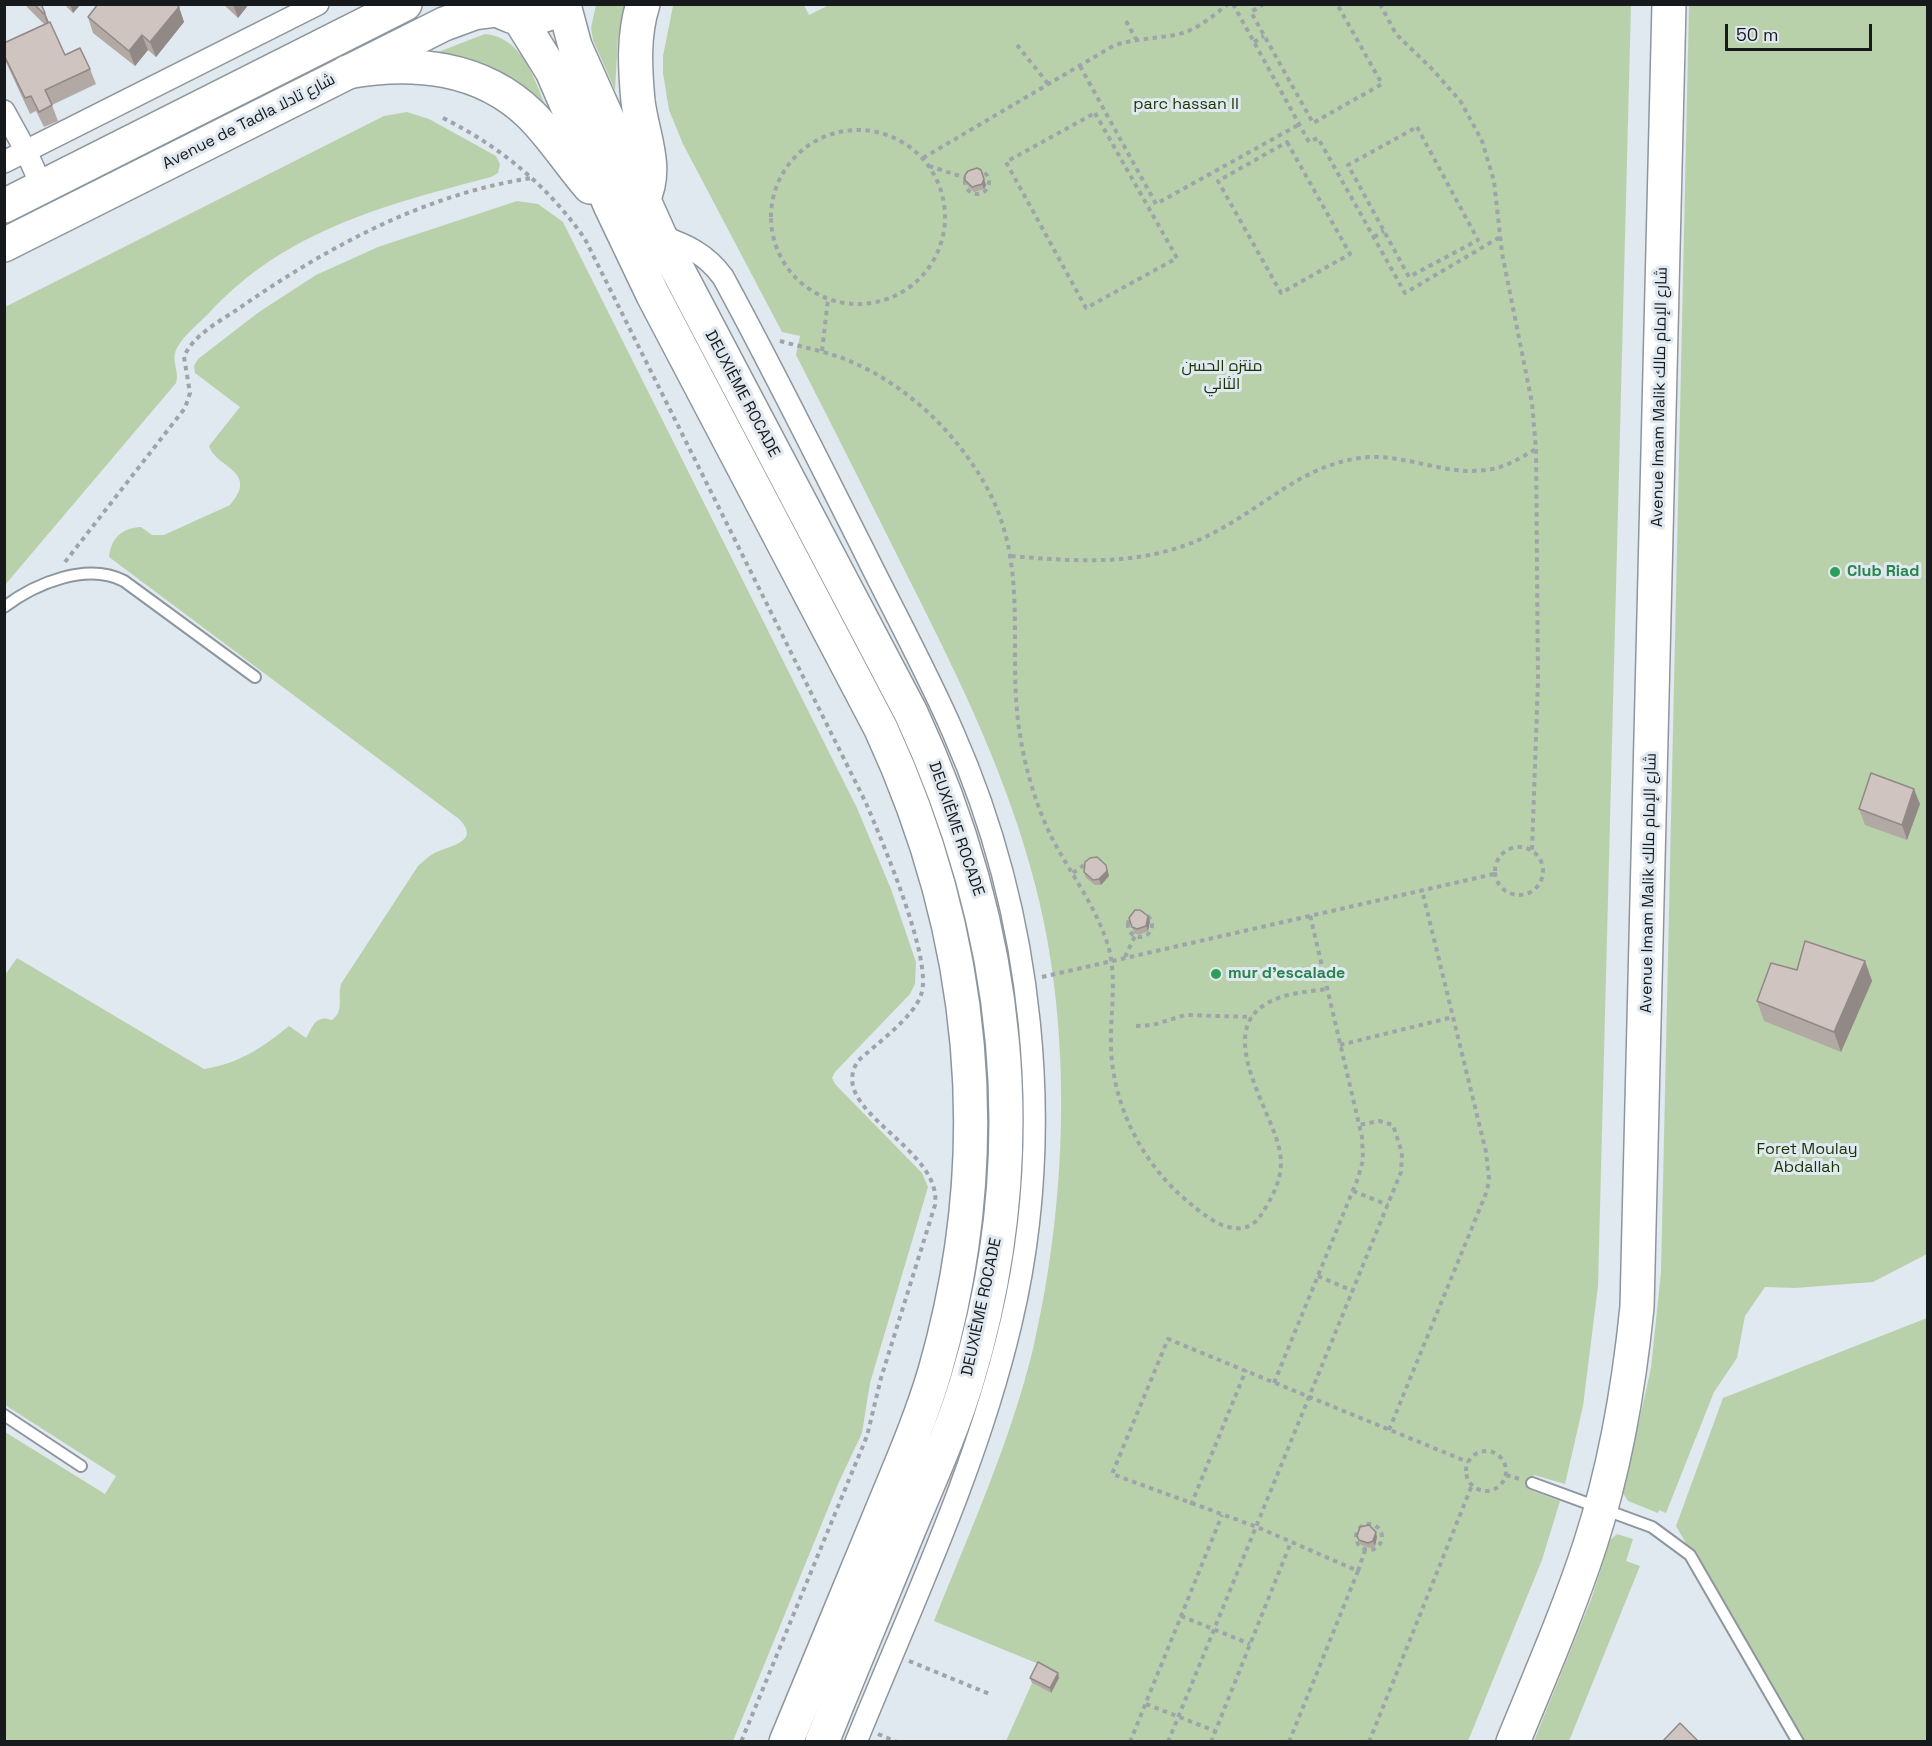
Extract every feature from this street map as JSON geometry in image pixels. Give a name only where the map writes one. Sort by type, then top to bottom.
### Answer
[{"type":"main road","points":[[4,206],[405,4]]},
{"type":"main road","points":[[643,4],[636,36],[636,54],[639,102],[651,167],[650,186],[643,200]]},
{"type":"main road","name":"Avenue Imam Malik شارع الإمام مالك","points":[[1492,1742],[1546,1608],[1591,1506],[1620,1261],[1647,4]]},
{"type":"main road","name":"Avenue Imam Malik شارع الإمام مالك","points":[[1513,1742],[1566,1613],[1591,1506],[1628,1388],[1640,1266],[1669,4]]},
{"type":"main road","name":"DEUXIÈME ROCADE","points":[[565,5],[575,46],[660,236],[911,713],[932,758],[960,831],[990,945],[1001,1022],[1006,1091],[1003,1189],[995,1257],[979,1334],[951,1428],[822,1742]]},
{"type":"main road","name":"Avenue de Tadla شارع تادلا","points":[[4,245],[453,20],[502,11],[543,17],[565,5]]},
{"type":"main road","name":"DEUXIÈME ROCADE","points":[[502,11],[552,71],[610,207],[653,295],[901,771],[922,827],[946,906],[963,999],[971,1093],[971,1140],[964,1234],[946,1327],[920,1418],[786,1742]]},
{"type":"main road","points":[[347,72],[394,66],[432,68],[472,78],[498,89],[531,115],[592,190],[610,207]]},
{"type":"street","points":[[4,162],[318,4]]},
{"type":"street","points":[[4,111],[42,187]]},
{"type":"street","points":[[660,236],[690,246],[714,265],[756,337],[953,732],[993,844],[1008,897],[1024,982],[1032,1067],[1033,1151],[1026,1236],[1012,1319],[991,1401],[962,1481],[856,1742]]},
{"type":"lane","points":[[4,607],[30,591],[48,584],[87,573],[113,575],[124,580],[255,677]]},
{"type":"lane","points":[[4,1415],[81,1466]]},
{"type":"lane","points":[[1532,1483],[1652,1527],[1690,1556],[1798,1742]]},
{"type":"path","points":[[922,158],[1113,46],[1136,39],[1181,33],[1194,28],[1228,4]]},
{"type":"path","points":[[1233,4],[1309,142],[1318,138],[1405,293],[1500,237]]},
{"type":"path","points":[[1264,4],[1251,12],[1313,123],[1382,84],[1337,4]]},
{"type":"path","points":[[1380,4],[1396,34],[1448,85],[1472,121],[1482,141],[1494,181],[1500,237],[1532,403],[1536,449],[1538,680],[1532,850]]},
{"type":"path","points":[[1126,21],[1136,39]]},
{"type":"path","points":[[1254,42],[1264,36]]},
{"type":"path","points":[[1017,45],[1049,85]]},
{"type":"path","points":[[1080,66],[1156,204],[1300,124]]},
{"type":"path","points":[[1095,113],[1144,201],[1177,258],[1086,308],[1006,162],[1095,113]]},
{"type":"path","points":[[443,118],[500,150],[533,178],[572,220],[596,260],[842,753],[883,843],[898,884],[924,975],[917,1004],[858,1061],[851,1076],[851,1085],[859,1100],[927,1170],[935,1186],[935,1205],[881,1378],[867,1437],[844,1487],[741,1742]]},
{"type":"path","points":[[1417,127],[1478,240],[1409,277],[1384,231],[1348,165],[1417,127]]},
{"type":"path","points":[[855,130],[885,134],[912,148],[929,166],[942,192],[945,221],[943,236],[932,263],[912,285],[886,299],[857,304],[828,299],[815,293],[791,274],[779,255],[772,234],[771,204],[781,175],[789,163],[812,142],[840,131],[855,130]]},
{"type":"path","points":[[1287,142],[1350,254],[1281,293],[1218,180],[1222,178],[1287,142]]},
{"type":"path","points":[[929,166],[966,178]]},
{"type":"path","points":[[973,170],[983,171],[990,179],[988,189],[979,195],[969,192],[964,183],[966,178],[973,170]]},
{"type":"path","points":[[1217,170],[1222,178]]},
{"type":"path","points":[[48,584],[185,408],[190,386],[183,364],[190,345],[266,289],[349,241],[460,193],[533,178]]},
{"type":"path","points":[[1144,201],[1152,197]]},
{"type":"path","points":[[1374,237],[1384,231]]},
{"type":"path","points":[[822,351],[828,299]]},
{"type":"path","points":[[756,337],[822,351],[880,376],[932,416],[971,463],[987,488],[1005,532],[1011,556],[1017,611],[1016,701],[1024,756],[1042,814],[1101,927],[1111,960],[1113,1069],[1123,1110],[1131,1130],[1152,1163],[1188,1203],[1226,1226],[1238,1229],[1252,1224],[1263,1213],[1276,1188],[1281,1165],[1278,1142],[1250,1070],[1245,1043],[1252,1017],[1256,1010],[1275,999],[1327,988]]},
{"type":"path","points":[[1011,556],[1098,561],[1150,557],[1173,551],[1217,532],[1291,482],[1342,461],[1381,456],[1470,471],[1485,471],[1513,462],[1536,449]]},
{"type":"path","points":[[1523,847],[1532,850],[1542,863],[1543,871],[1538,887],[1524,895],[1508,893],[1501,889],[1494,874],[1495,865],[1506,851],[1523,847]]},
{"type":"path","points":[[1073,873],[1084,865]]},
{"type":"path","points":[[1024,982],[1111,960],[1494,874]]},
{"type":"path","points":[[1389,1430],[1487,1191],[1489,1179],[1486,1152],[1422,890]]},
{"type":"path","points":[[1145,914],[1150,917],[1151,930],[1147,935],[1135,936],[1128,926],[1129,920],[1133,915],[1145,914]]},
{"type":"path","points":[[1274,1383],[1353,1191],[1363,1160],[1359,1125],[1310,915]]},
{"type":"path","points":[[1125,957],[1135,936]]},
{"type":"path","points":[[1136,1026],[1153,1025],[1185,1015],[1252,1017]]},
{"type":"path","points":[[1340,1045],[1453,1017]]},
{"type":"path","points":[[1168,1742],[1311,1398],[1388,1205],[1402,1163],[1396,1130],[1384,1121],[1359,1125]]},
{"type":"path","points":[[1353,1191],[1388,1205]]},
{"type":"path","points":[[1318,1276],[1353,1291]]},
{"type":"path","points":[[1358,1571],[1257,1527],[1191,1505],[1112,1474],[1168,1339],[1468,1462]]},
{"type":"path","points":[[1191,1505],[1246,1370]]},
{"type":"path","points":[[1490,1452],[1500,1457],[1506,1468],[1503,1482],[1492,1490],[1485,1491],[1472,1485],[1467,1474],[1468,1462],[1477,1454],[1490,1452]]},
{"type":"path","points":[[1369,1742],[1472,1485]]},
{"type":"path","points":[[1130,1742],[1222,1515]]},
{"type":"path","points":[[1365,1525],[1376,1526],[1382,1534],[1380,1545],[1371,1550],[1365,1550],[1357,1543],[1357,1532],[1365,1525]]},
{"type":"path","points":[[1211,1742],[1291,1542]]},
{"type":"path","points":[[1289,1742],[1365,1550]]},
{"type":"path","points":[[1181,1616],[1250,1644]]},
{"type":"path","points":[[892,1654],[992,1695]]},
{"type":"path","points":[[1146,1704],[1215,1731]]},
{"type":"green space","name":"منتزه الحسن الثاني","points":[[831,4],[1631,5],[1598,1286],[1583,1406],[1565,1484],[1534,1475],[1530,1490],[1560,1501],[1542,1560],[1468,1741],[1006,1741],[1032,1683],[1051,1693],[1041,1665],[934,1621],[1013,1418],[1033,1349],[1044,1294],[1059,1178],[1061,1118],[1056,1001],[1048,943],[1025,848],[982,732],[930,620],[796,355],[800,336],[782,332],[683,144],[669,110],[663,73],[663,56],[673,6],[671,5],[804,5],[809,15]]},
{"type":"green space","points":[[596,5],[628,5],[618,37],[615,90],[593,40],[591,28]]},
{"type":"green space","name":"Foret Moulay Abdallah","points":[[1689,5],[1927,5],[1927,1254],[1873,1282],[1795,1288],[1765,1287],[1745,1316],[1737,1358],[1714,1392],[1666,1513],[1659,1510],[1658,1513],[1628,1501],[1623,1493],[1651,1368],[1661,1272]]},
{"type":"green space","points":[[407,20],[410,24],[5,228],[5,222]]},
{"type":"green space","points":[[485,34],[511,45],[521,55],[529,67],[552,122],[433,54]]},
{"type":"green space","points":[[563,52],[920,769],[969,921],[988,1039],[991,1159],[977,1279],[948,1396],[809,1741],[803,1741],[929,1431],[983,1039],[978,999],[963,921],[942,845],[899,733],[650,259]]},
{"type":"green space","points":[[407,112],[429,119],[496,156],[500,164],[498,173],[491,177],[413,198],[339,224],[303,241],[270,261],[238,285],[180,343],[174,357],[176,383],[5,585],[5,307],[384,116]]},
{"type":"green space","points":[[517,201],[538,204],[563,222],[857,808],[891,889],[916,962],[915,984],[910,994],[835,1072],[832,1078],[835,1084],[922,1173],[928,1187],[870,1383],[862,1433],[838,1484],[733,1741],[5,1741],[5,1432],[105,1494],[116,1476],[5,1405],[5,975],[17,958],[204,1069],[216,1067],[239,1059],[259,1048],[289,1026],[306,1038],[313,1025],[319,1020],[332,1020],[340,1008],[341,984],[418,866],[431,855],[460,843],[465,839],[467,833],[459,819],[109,557],[110,550],[115,539],[128,529],[141,527],[152,535],[164,535],[230,505],[238,494],[240,485],[238,477],[219,460],[209,446],[240,407],[195,373],[194,366],[198,359],[259,312],[316,275],[378,247]]},
{"type":"green space","points":[[1927,1318],[1927,1741],[1800,1741],[1676,1526],[1723,1398]]},
{"type":"green space","points":[[1617,1534],[1633,1539],[1626,1561],[1640,1566],[1569,1741],[1534,1741],[1592,1597],[1610,1540]]},
{"type":"building","points":[[34,4],[41,4],[45,13],[44,14]]},
{"type":"building","points":[[98,4],[176,4],[179,7],[150,42],[142,35],[129,51],[88,17]]},
{"type":"building","points":[[50,22],[65,55],[80,48],[90,69],[45,90],[52,105],[39,112],[31,96],[25,98],[4,55],[4,43]]},
{"type":"building","points":[[977,168],[981,170],[984,179],[982,184],[972,187],[965,180],[965,175],[968,171]]},
{"type":"building","points":[[1871,773],[1914,789],[1902,825],[1859,809]]},
{"type":"building","points":[[1097,857],[1106,865],[1107,871],[1099,879],[1093,880],[1084,872],[1085,862]]},
{"type":"building","points":[[1135,910],[1140,910],[1148,916],[1146,926],[1137,929],[1132,927],[1129,918]]},
{"type":"building","points":[[1805,941],[1865,961],[1834,1032],[1757,1001],[1771,963],[1797,970]]},
{"type":"building","points":[[1369,1525],[1376,1532],[1373,1541],[1368,1543],[1359,1540],[1357,1536],[1360,1527]]},
{"type":"building","points":[[1038,1662],[1058,1673],[1050,1688],[1030,1678]]},
{"type":"building","points":[[1680,1723],[1699,1742],[1662,1742]]},
{"type":"place","name":"Club Riad","points":[[1835,572]]},
{"type":"place","name":"mur d'escalade","points":[[1216,974]]},
{"type":"park label","name":"parc hassan II","points":[[1186,105]]}]
